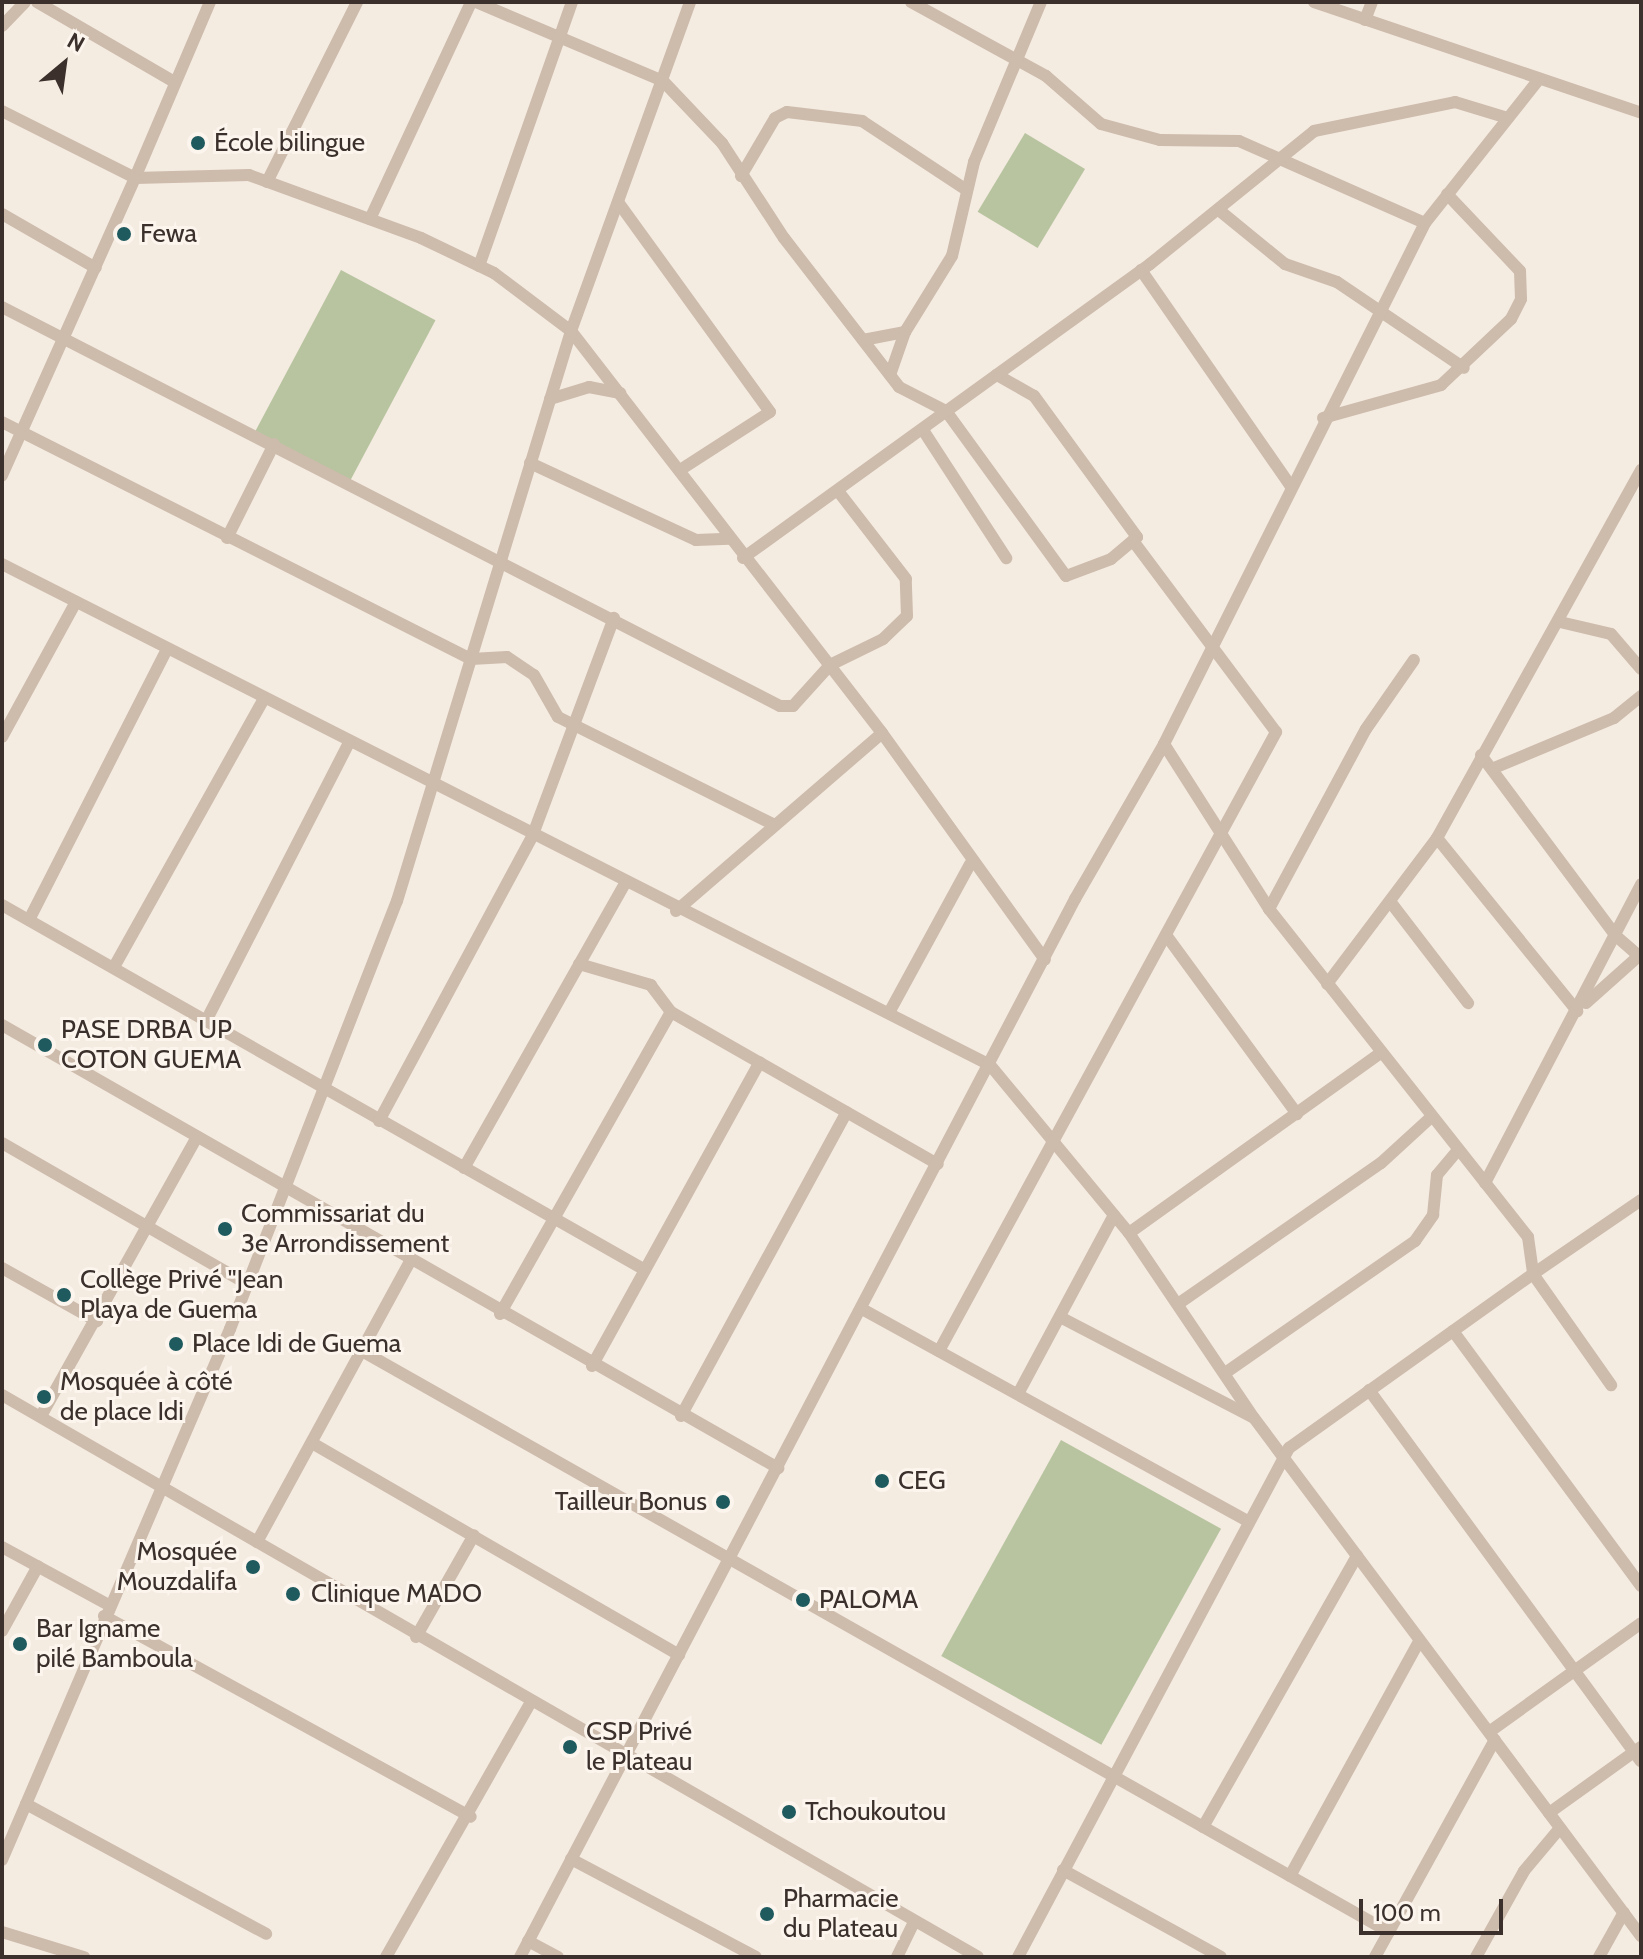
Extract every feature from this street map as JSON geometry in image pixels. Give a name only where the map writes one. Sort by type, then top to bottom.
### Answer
[{"type":"street","points":[[2,26],[25,2]]},
{"type":"street","points":[[37,2],[173,81]]},
{"type":"street","points":[[2,476],[66,338],[173,81],[210,2]]},
{"type":"street","points":[[267,182],[357,2]]},
{"type":"street","points":[[370,219],[474,2],[663,81],[722,143],[741,176],[890,375],[946,411],[1066,576],[1111,559],[1137,537],[1034,396],[997,375]]},
{"type":"street","points":[[479,266],[572,2]]},
{"type":"street","points":[[2,1860],[245,1283],[397,901],[571,331],[690,2]]},
{"type":"street","points":[[890,375],[905,332],[952,256],[965,189],[1041,2]]},
{"type":"street","points":[[1314,2],[1641,113]]},
{"type":"street","points":[[1365,20],[1372,2]]},
{"type":"street","points":[[919,4],[1018,59],[1101,124],[1127,134],[1228,138],[1425,223]]},
{"type":"street","points":[[520,1957],[1045,960],[1164,744],[1323,418],[1425,223],[1539,79]]},
{"type":"street","points":[[743,558],[1141,270],[1283,163],[1327,125],[1408,107],[1455,102],[1508,118]]},
{"type":"street","points":[[2,111],[135,178],[249,175],[370,219],[479,266],[571,331],[680,470],[743,558],[882,733],[970,864],[1045,960]]},
{"type":"street","points":[[741,176],[775,118],[787,112],[862,121],[965,189]]},
{"type":"street","points":[[1323,418],[1425,391],[1464,368],[1511,319],[1524,285],[1508,255],[1447,194]]},
{"type":"street","points":[[618,202],[770,412],[680,470]]},
{"type":"street","points":[[1220,211],[1285,264],[1337,282],[1377,313],[1464,368]]},
{"type":"street","points":[[2,214],[96,268]]},
{"type":"street","points":[[1141,270],[1290,485]]},
{"type":"street","points":[[2,307],[274,444],[500,563],[614,618],[780,706],[807,696],[830,665],[883,639],[907,616],[909,595],[906,579],[838,491]]},
{"type":"street","points":[[863,340],[905,332]]},
{"type":"street","points":[[550,399],[589,387],[621,394]]},
{"type":"street","points":[[2,422],[471,659],[492,654],[526,669],[550,710],[579,728],[775,825]]},
{"type":"street","points":[[923,430],[1006,558]]},
{"type":"street","points":[[227,538],[274,444]]},
{"type":"street","points":[[530,463],[696,540],[729,539]]},
{"type":"street","points":[[1327,984],[1392,904],[1437,838],[1481,755],[1560,622],[1641,470]]},
{"type":"street","points":[[939,1351],[1166,935],[1220,824],[1276,732],[1214,645],[1133,541]]},
{"type":"street","points":[[2,564],[624,885],[890,1011],[990,1065],[1129,1233],[1228,1371],[1254,1418],[1641,1936]]},
{"type":"street","points":[[2,737],[76,602]]},
{"type":"street","points":[[379,1121],[532,837],[579,728],[614,618]]},
{"type":"street","points":[[1560,622],[1611,634],[1641,669]]},
{"type":"street","points":[[29,920],[167,649]]},
{"type":"street","points":[[1269,909],[1366,729],[1414,660]]},
{"type":"street","points":[[1494,768],[1614,718],[1641,696]]},
{"type":"street","points":[[114,967],[264,699]]},
{"type":"street","points":[[676,911],[882,733]]},
{"type":"street","points":[[206,1021],[349,743]]},
{"type":"street","points":[[1164,744],[1220,824],[1269,909],[1429,1119],[1528,1237],[1533,1274],[1611,1385]]},
{"type":"street","points":[[1481,755],[1494,768],[1616,936],[1641,956],[1577,1011]]},
{"type":"street","points":[[1437,838],[1577,1011]]},
{"type":"street","points":[[890,1011],[970,864]]},
{"type":"street","points":[[1485,1183],[1641,884]]},
{"type":"street","points":[[464,1168],[624,885]]},
{"type":"street","points":[[1392,904],[1468,1003]]},
{"type":"street","points":[[2,905],[114,967],[322,1092],[645,1270]]},
{"type":"street","points":[[1166,935],[1297,1114]]},
{"type":"street","points":[[579,964],[651,985],[671,1012],[938,1164]]},
{"type":"street","points":[[500,1314],[556,1220],[671,1012]]},
{"type":"street","points":[[2,1025],[409,1263],[778,1468]]},
{"type":"street","points":[[1129,1233],[1379,1054]]},
{"type":"street","points":[[592,1366],[760,1062]]},
{"type":"street","points":[[681,1416],[847,1112]]},
{"type":"street","points":[[1178,1304],[1381,1163],[1429,1119]]},
{"type":"street","points":[[41,1416],[150,1227],[197,1137]]},
{"type":"street","points":[[2,1143],[245,1283]]},
{"type":"street","points":[[1228,1371],[1415,1241],[1433,1215],[1437,1175],[1457,1151]]},
{"type":"street","points":[[1018,1957],[1284,1458],[1369,1390],[1641,1200]]},
{"type":"street","points":[[1018,1394],[1114,1215]]},
{"type":"street","points":[[257,1542],[409,1263]]},
{"type":"street","points":[[2,1268],[97,1321]]},
{"type":"street","points":[[862,1309],[1248,1521]]},
{"type":"street","points":[[1060,1317],[1254,1418]]},
{"type":"street","points":[[1453,1331],[1641,1586]]},
{"type":"street","points":[[362,1351],[728,1563],[1389,1932]]},
{"type":"street","points":[[1369,1390],[1639,1753],[1549,1813]]},
{"type":"street","points":[[2,1395],[159,1483],[624,1760],[978,1957]]},
{"type":"street","points":[[2,1408],[16,1403]]},
{"type":"street","points":[[312,1443],[679,1655]]},
{"type":"street","points":[[416,1637],[474,1535]]},
{"type":"street","points":[[2,1547],[38,1566],[107,1611],[471,1817]]},
{"type":"street","points":[[1203,1827],[1357,1556]]},
{"type":"street","points":[[2,1631],[38,1566]]},
{"type":"street","points":[[1375,1957],[1492,1736],[1641,1623]]},
{"type":"street","points":[[1290,1876],[1420,1640]]},
{"type":"street","points":[[386,1957],[471,1817],[529,1705]]},
{"type":"street","points":[[26,1804],[266,1934]]},
{"type":"street","points":[[1476,1957],[1524,1871],[1560,1828]]},
{"type":"street","points":[[571,1859],[756,1957]]},
{"type":"street","points":[[1063,1870],[1221,1957]]},
{"type":"street","points":[[1599,1957],[1624,1912]]},
{"type":"street","points":[[897,1957],[914,1922]]},
{"type":"street","points":[[2,1932],[84,1957]]},
{"type":"street","points":[[528,1941],[558,1957]]},
{"type":"green space","points":[[1025,133],[1085,169],[1038,248],[978,212]]},
{"type":"green space","points":[[341,270],[435,320],[350,481],[256,431]]},
{"type":"green space","points":[[1061,1440],[1221,1529],[1101,1745],[941,1656]]},
{"type":"place","name":"École bilingue","points":[[198,143]]},
{"type":"place","name":"Fewa","points":[[124,234]]},
{"type":"place","name":"PASE DRBA UP COTON GUEMA","points":[[45,1045]]},
{"type":"place","name":"Commissariat du 3e Arrondissement","points":[[225,1229]]},
{"type":"place","name":"Collège Privé ''Jean Playa de Guema","points":[[64,1295]]},
{"type":"place","name":"Place Idi de Guema","points":[[176,1344]]},
{"type":"place","name":"Mosquée à côté de place Idi","points":[[44,1397]]},
{"type":"place","name":"CEG","points":[[882,1481]]},
{"type":"place","name":"Tailleur Bonus","points":[[723,1502]]},
{"type":"place","name":"Mosquée Mouzdalifa","points":[[253,1567]]},
{"type":"place","name":"Clinique MADO","points":[[293,1594]]},
{"type":"place","name":"PALOMA","points":[[803,1600]]},
{"type":"place","name":"Bar Igname pilé Bamboula","points":[[20,1644]]},
{"type":"place","name":"CSP Privé le Plateau","points":[[570,1747]]},
{"type":"place","name":"Tchoukoutou","points":[[789,1812]]},
{"type":"place","name":"Pharmacie du Plateau","points":[[767,1914]]}]
